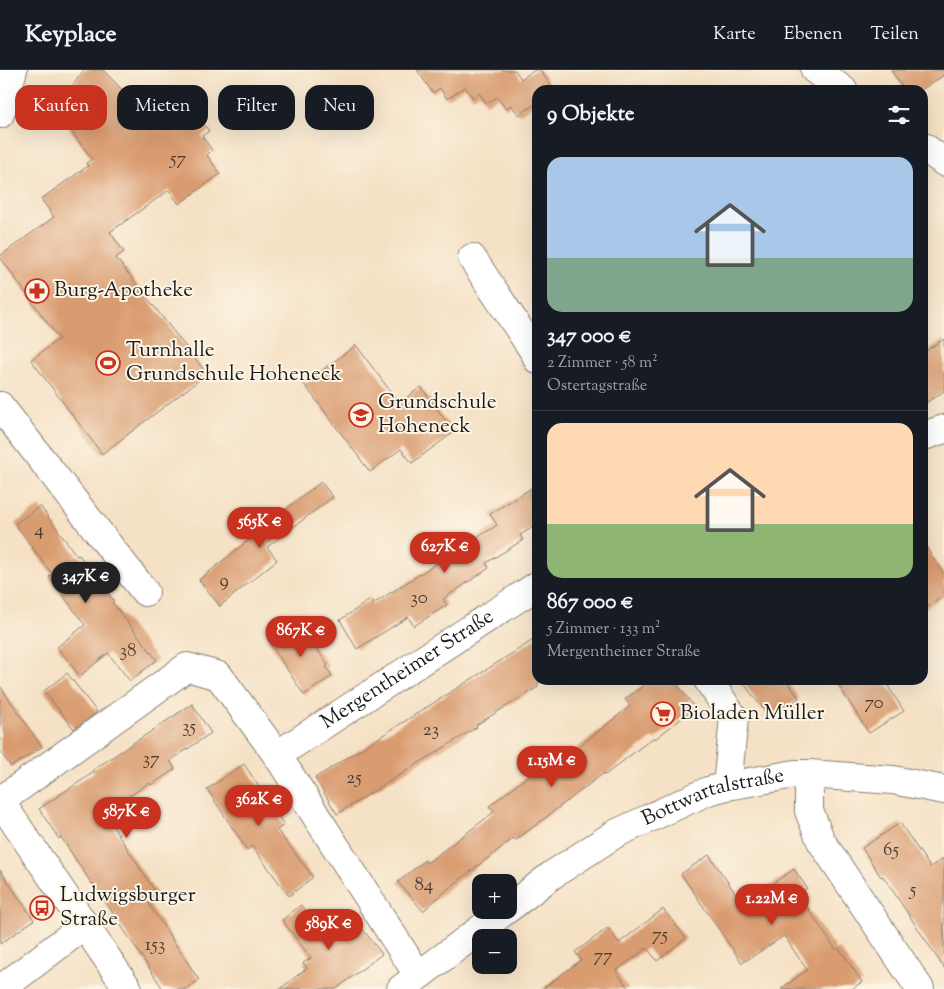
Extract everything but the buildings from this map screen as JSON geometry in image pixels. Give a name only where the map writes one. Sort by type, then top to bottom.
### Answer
[{"type":"street","points":[[0,114],[13,70]]},
{"type":"street","points":[[815,70],[836,85]]},
{"type":"street","points":[[928,151],[944,162]]},
{"type":"street","points":[[472,258],[532,348]]},
{"type":"street","points":[[0,406],[145,592]]},
{"type":"street","points":[[928,435],[944,429]]},
{"type":"street","name":"Mergentheimer Straße","points":[[277,755],[532,589]]},
{"type":"street","points":[[128,989],[0,801],[187,667],[219,676],[277,755],[410,982],[494,919]]},
{"type":"street","points":[[711,685],[734,718],[727,786]]},
{"type":"street","name":"Bottwartalstraße","points":[[517,902],[552,875],[615,834],[708,791],[727,786],[794,774],[809,774],[893,780],[944,790]]},
{"type":"street","points":[[809,774],[809,811],[821,841],[916,988]]},
{"type":"street","points":[[1,989],[85,925]]},
{"type":"place","name":"Burg-Apotheke","points":[[37,291]]},
{"type":"place","name":"Turnhalle Grundschule Hoheneck","points":[[108,363]]},
{"type":"place","name":"Grundschule Hoheneck","points":[[361,415]]},
{"type":"place","name":"Bioladen Müller","points":[[663,714]]},
{"type":"place","name":"Ludwigsburger Straße","points":[[42,908]]}]
